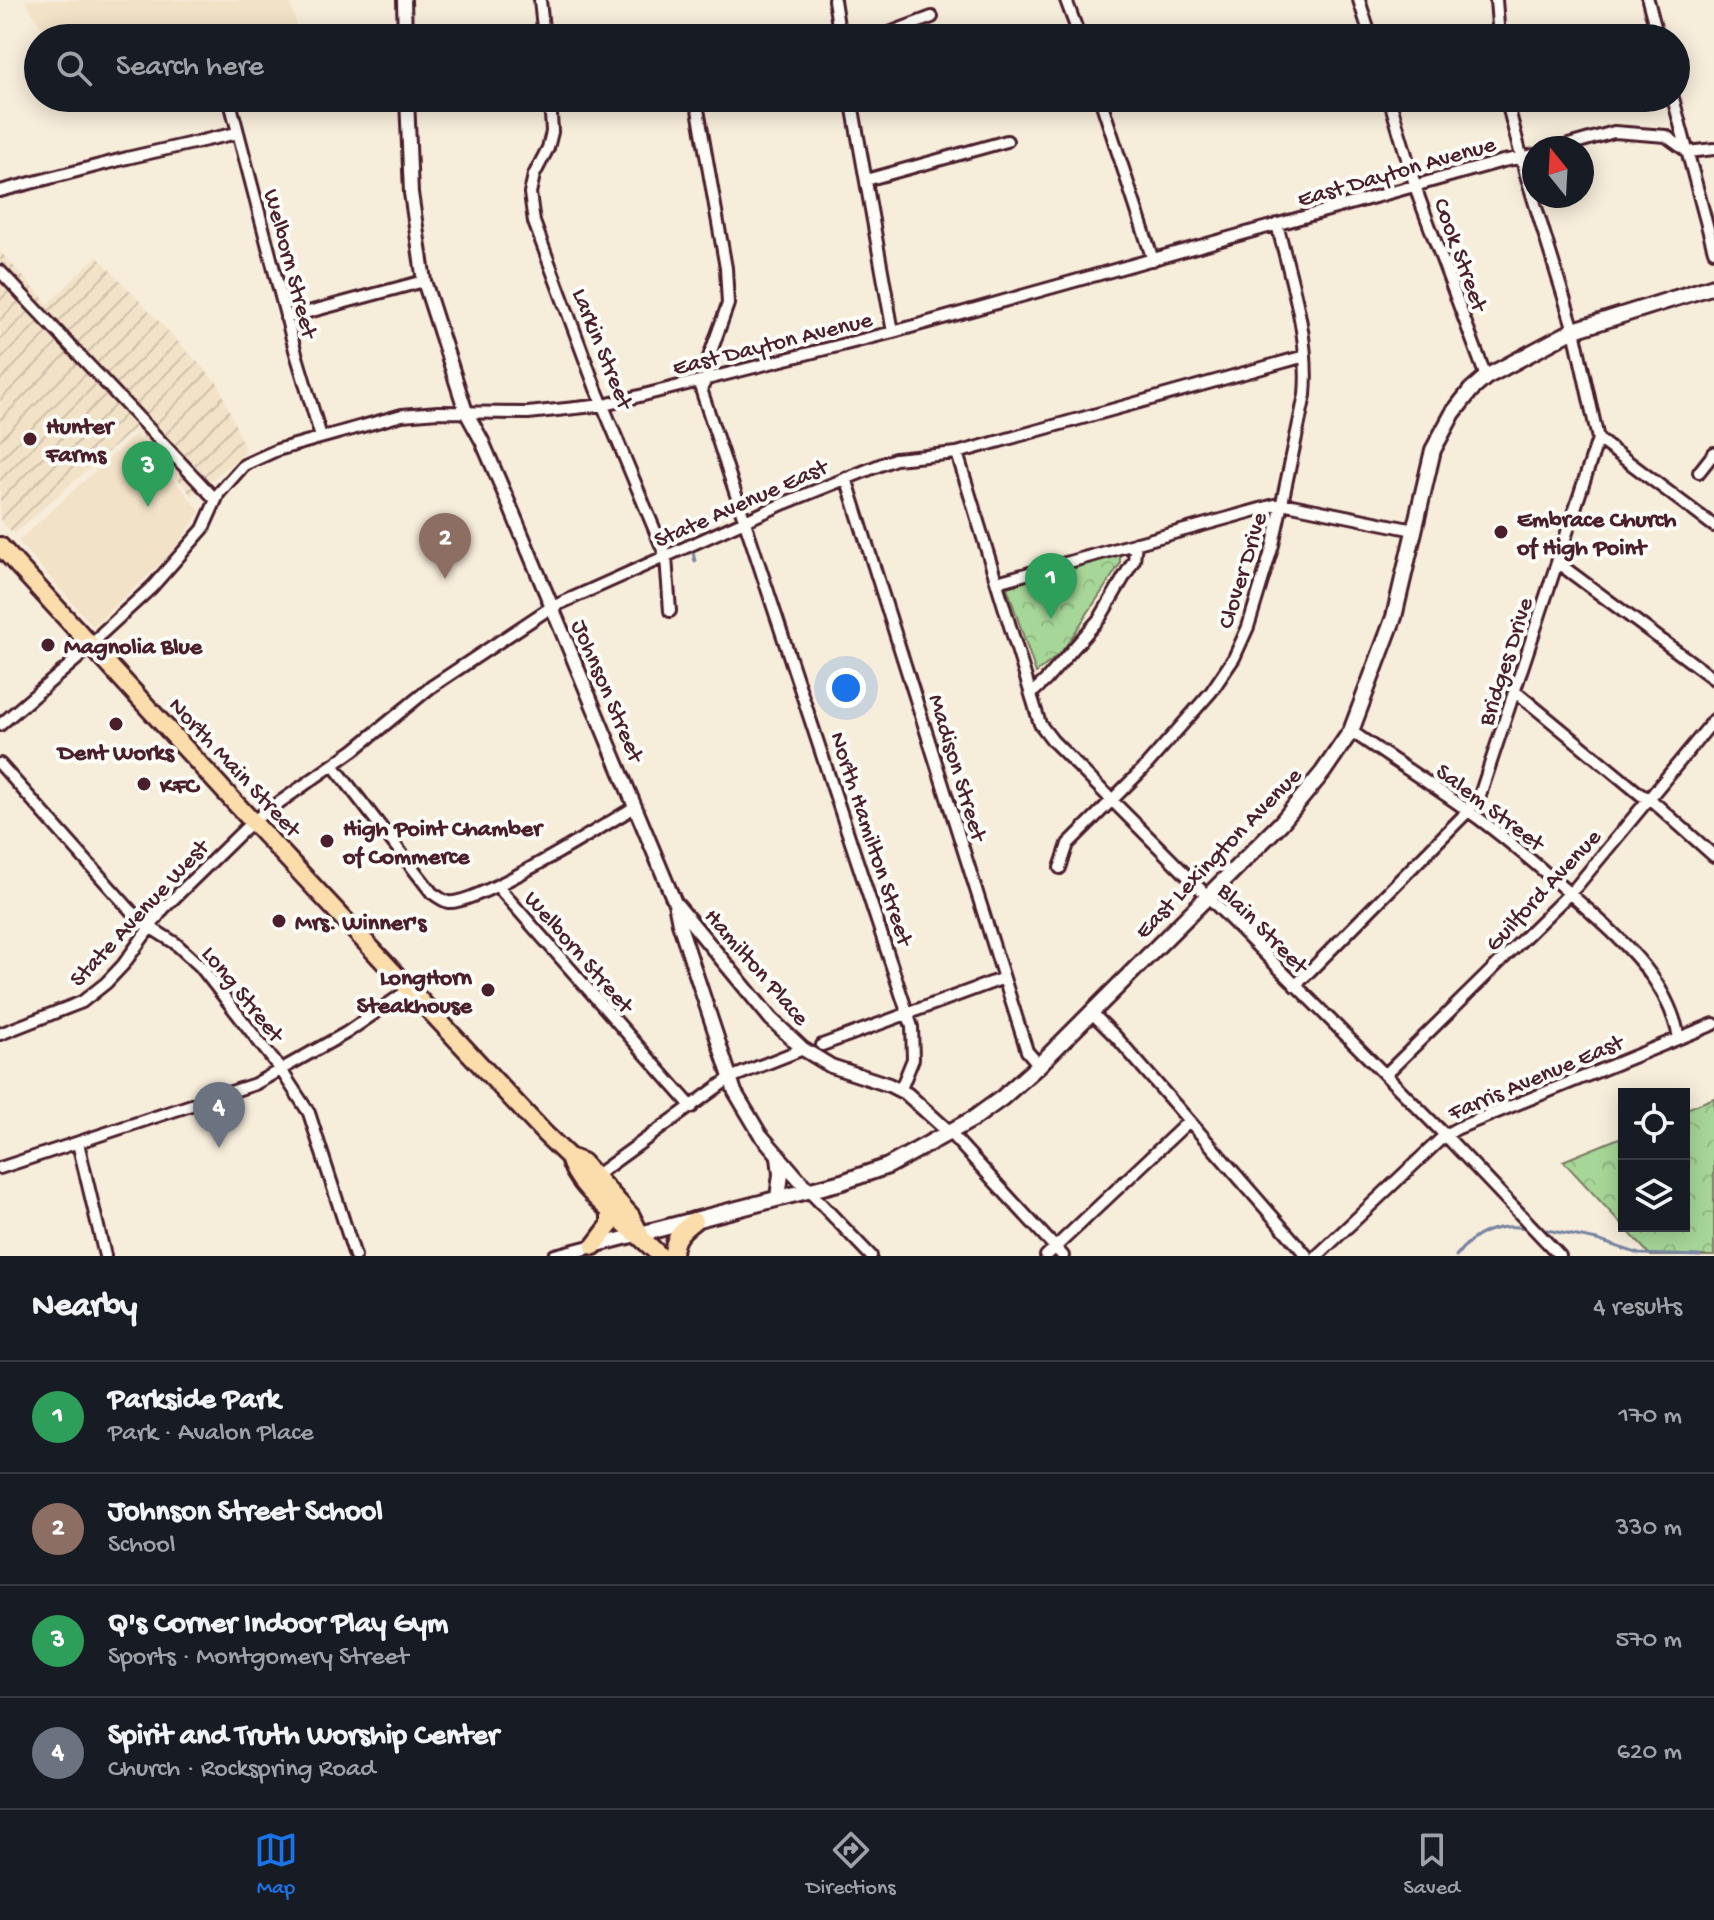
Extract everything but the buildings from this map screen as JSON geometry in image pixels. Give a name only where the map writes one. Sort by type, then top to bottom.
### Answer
[{"type":"main road","name":"East Lexington Avenue","points":[[640,1234],[842,1182],[888,1166],[950,1133],[1002,1098],[1092,1013],[1298,803],[1351,731],[1394,617],[1433,450],[1453,413],[1471,390],[1486,377],[1574,330],[1714,286]]},
{"type":"main road","name":"North Main Street","points":[[0,546],[410,989],[569,1157],[582,1162],[631,1216],[640,1234]]},
{"type":"main road","name":"North Main Street","points":[[569,1157],[572,1171],[660,1256]]},
{"type":"main road","points":[[778,1198],[781,1174],[779,1157]]},
{"type":"main road","points":[[594,1246],[610,1225],[610,1210]]},
{"type":"main road","points":[[673,1256],[675,1240],[694,1221]]},
{"type":"street","points":[[404,0],[405,24]]},
{"type":"street","points":[[540,0],[543,24]]},
{"type":"street","points":[[834,0],[838,24]]},
{"type":"street","points":[[1359,0],[1367,24]]},
{"type":"street","points":[[1496,0],[1498,24]]},
{"type":"street","points":[[1648,0],[1654,24]]},
{"type":"street","points":[[1070,1],[1076,24]]},
{"type":"street","points":[[913,24],[932,17]]},
{"type":"street","name":"Welborn Street","points":[[232,112],[321,437]]},
{"type":"street","name":"Johnson Street","points":[[408,112],[411,193],[424,281],[466,412],[482,441],[675,903],[735,1092],[760,1134],[779,1157],[871,1256]]},
{"type":"street","name":"Larkin Street","points":[[551,112],[552,132],[548,148],[530,193],[532,211],[604,405],[666,557],[670,611]]},
{"type":"street","name":"North Hamilton Street","points":[[698,112],[726,268],[728,304],[701,389],[908,1014],[914,1045],[913,1059],[900,1091]]},
{"type":"street","points":[[854,112],[893,332]]},
{"type":"street","points":[[1105,112],[1153,260]]},
{"type":"street","name":"Cook Street","points":[[1393,112],[1419,198],[1486,377]]},
{"type":"street","points":[[1510,112],[1574,330],[1598,439],[1714,526]]},
{"type":"street","points":[[1677,112],[1714,251]]},
{"type":"street","points":[[1594,138],[1614,132],[1666,136],[1688,152],[1714,149]]},
{"type":"street","points":[[0,191],[237,133]]},
{"type":"street","points":[[866,180],[1007,141]]},
{"type":"street","name":"East Dayton Avenue","points":[[0,725],[92,646],[152,587],[203,529],[219,493],[244,465],[277,450],[402,415],[528,413],[604,405],[893,332],[1521,157]]},
{"type":"street","name":"Clover Drive","points":[[1060,868],[1068,844],[1145,767],[1211,692],[1234,658],[1248,627],[1282,503],[1305,395],[1302,322],[1277,224]]},
{"type":"street","points":[[0,271],[216,500]]},
{"type":"street","points":[[286,318],[424,281]]},
{"type":"street","name":"State Avenue East","points":[[253,821],[333,765],[431,687],[550,608],[895,459],[957,453],[1305,356]]},
{"type":"street","name":"Bridges Drive","points":[[1295,986],[1478,801],[1598,439]]},
{"type":"street","name":"Blain Street","points":[[957,453],[1040,724],[1110,801],[1445,1135],[1560,1256]]},
{"type":"street","points":[[1699,472],[1714,453]]},
{"type":"street","name":"Madison Street","points":[[846,478],[1027,1051],[1039,1065]]},
{"type":"street","points":[[997,582],[1282,503],[1414,530]]},
{"type":"street","points":[[1031,694],[1100,618],[1134,560],[1136,543]]},
{"type":"street","points":[[1558,563],[1714,679]]},
{"type":"street","points":[[1516,692],[1641,795],[1649,798],[1714,856]]},
{"type":"street","name":"Guilford Avenue","points":[[1385,1075],[1570,893],[1714,720]]},
{"type":"street","name":"Salem Street","points":[[1351,731],[1469,811],[1617,935],[1643,963],[1666,1000],[1679,1038]]},
{"type":"street","name":"Long Street","points":[[0,764],[140,921],[200,966],[281,1070],[309,1113],[355,1256]]},
{"type":"street","name":"Welborn Street","points":[[333,765],[432,893],[446,902],[498,887],[692,1107]]},
{"type":"street","points":[[498,887],[635,807]]},
{"type":"street","name":"State Avenue West","points":[[0,1034],[82,1002],[106,983],[123,965],[163,909],[253,821]]},
{"type":"street","name":"Hamilton Place","points":[[675,903],[771,1019],[803,1049],[831,1066],[900,1091]]},
{"type":"street","points":[[690,955],[704,951],[722,962]]},
{"type":"street","points":[[822,1045],[1004,978]]},
{"type":"street","points":[[0,1168],[228,1094],[281,1070],[346,1033],[410,989]]},
{"type":"street","points":[[1092,1013],[1307,1256]]},
{"type":"street","name":"Farris Avenue East","points":[[1317,1256],[1445,1135],[1714,1024]]},
{"type":"street","points":[[595,1176],[730,1078],[803,1049]]},
{"type":"street","points":[[900,1091],[950,1133],[1063,1256]]},
{"type":"street","points":[[1046,1256],[1189,1121]]},
{"type":"street","points":[[78,1143],[105,1256]]},
{"type":"street","points":[[555,1256],[640,1234]]},
{"type":"shaded area","points":[[25,0],[289,0],[296,23],[296,24],[40,24]]},
{"type":"shaded area","points":[[0,251],[48,304],[97,256],[219,385],[246,452],[192,496],[135,428],[14,534],[0,520]]},
{"type":"shaded area","points":[[136,434],[200,511],[172,553],[93,626],[18,541]]},
{"type":"green space","points":[[1120,553],[1120,564],[1062,652],[1036,673],[1007,587]]},
{"type":"green space","points":[[1714,1098],[1714,1256],[1651,1256],[1629,1232],[1690,1232],[1690,1108]]},
{"type":"green space","points":[[1618,1138],[1618,1220],[1563,1161]]},
{"type":"waterway","points":[[693,553],[695,561]]},
{"type":"waterway","points":[[1456,1256],[1470,1241],[1487,1232],[1506,1227],[1526,1228]]},
{"type":"waterway","points":[[1547,1230],[1597,1240],[1639,1254],[1700,1256]]},
{"type":"place","name":"Hunter Farms","points":[[30,439]]},
{"type":"place","name":"Q's Corner Indoor Play Gym","points":[[148,507]]},
{"type":"place","name":"Embrace Church of High Point","points":[[1501,532]]},
{"type":"place","name":"Johnson Street School","points":[[445,579]]},
{"type":"place","name":"Parkside Park","points":[[1051,619]]},
{"type":"place","name":"Magnolia Blue","points":[[48,645]]},
{"type":"place","name":"Dent Works","points":[[116,724]]},
{"type":"place","name":"KFC","points":[[144,784]]},
{"type":"place","name":"High Point Chamber of Commerce","points":[[327,841]]},
{"type":"place","name":"Mrs. Winner's","points":[[279,921]]},
{"type":"place","name":"LongHorn Steakhouse","points":[[488,990]]},
{"type":"place","name":"Spirit and Truth Worship Center","points":[[219,1148]]}]
